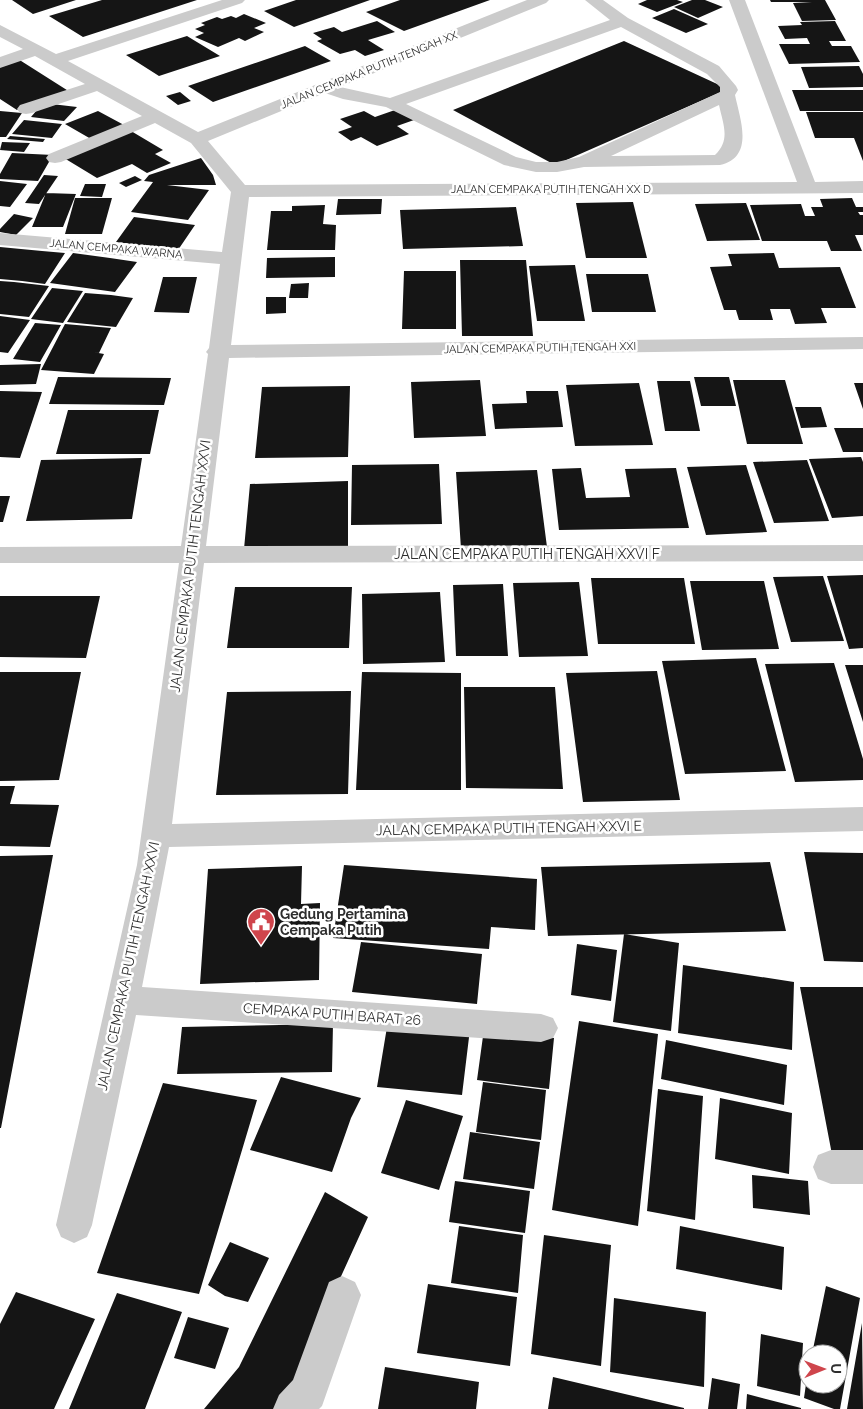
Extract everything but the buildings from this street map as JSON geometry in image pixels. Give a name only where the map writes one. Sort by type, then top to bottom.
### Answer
[{"type":"street","points":[[0,64],[46,55],[237,0]]},
{"type":"street","name":"JALAN CEMPAKA PUTIH TENGAH XX","points":[[197,140],[541,0]]},
{"type":"street","points":[[584,162],[726,94],[729,90],[728,86],[713,70],[622,21],[593,0]]},
{"type":"street","points":[[737,0],[808,187]]},
{"type":"street","points":[[392,103],[622,21]]},
{"type":"street","points":[[0,30],[197,140],[240,191]]},
{"type":"street","points":[[26,109],[98,84]]},
{"type":"street","points":[[324,88],[343,94],[392,103],[510,161],[536,167],[557,167],[584,162],[720,160],[732,150],[735,139],[726,94]]},
{"type":"street","points":[[55,158],[154,116]]},
{"type":"street","name":"JALAN CEMPAKA PUTIH TENGAH XX D","points":[[240,191],[863,187]]},
{"type":"street","name":"JALAN CEMPAKA PUTIH TENGAH XXVI","points":[[74,1225],[152,865],[217,352],[240,191]]},
{"type":"street","name":"JALAN CEMPAKA WARNA","points":[[0,239],[231,259]]},
{"type":"street","name":"JALAN CEMPAKA PUTIH TENGAH XXI","points":[[217,352],[863,343]]},
{"type":"street","name":"JALAN CEMPAKA PUTIH TENGAH XXVI F","points":[[0,555],[863,553]]},
{"type":"street","name":"JALAN CEMPAKA PUTIH TENGAH XXVI E","points":[[156,836],[863,819]]},
{"type":"street","name":"CEMPAKA PUTIH BARAT 26","points":[[122,1000],[541,1028]]},
{"type":"street","points":[[293,1409],[308,1392],[342,1295]]},
{"type":"place","name":"Gedung Pertamina Cempaka Putih","points":[[261,946]]}]
